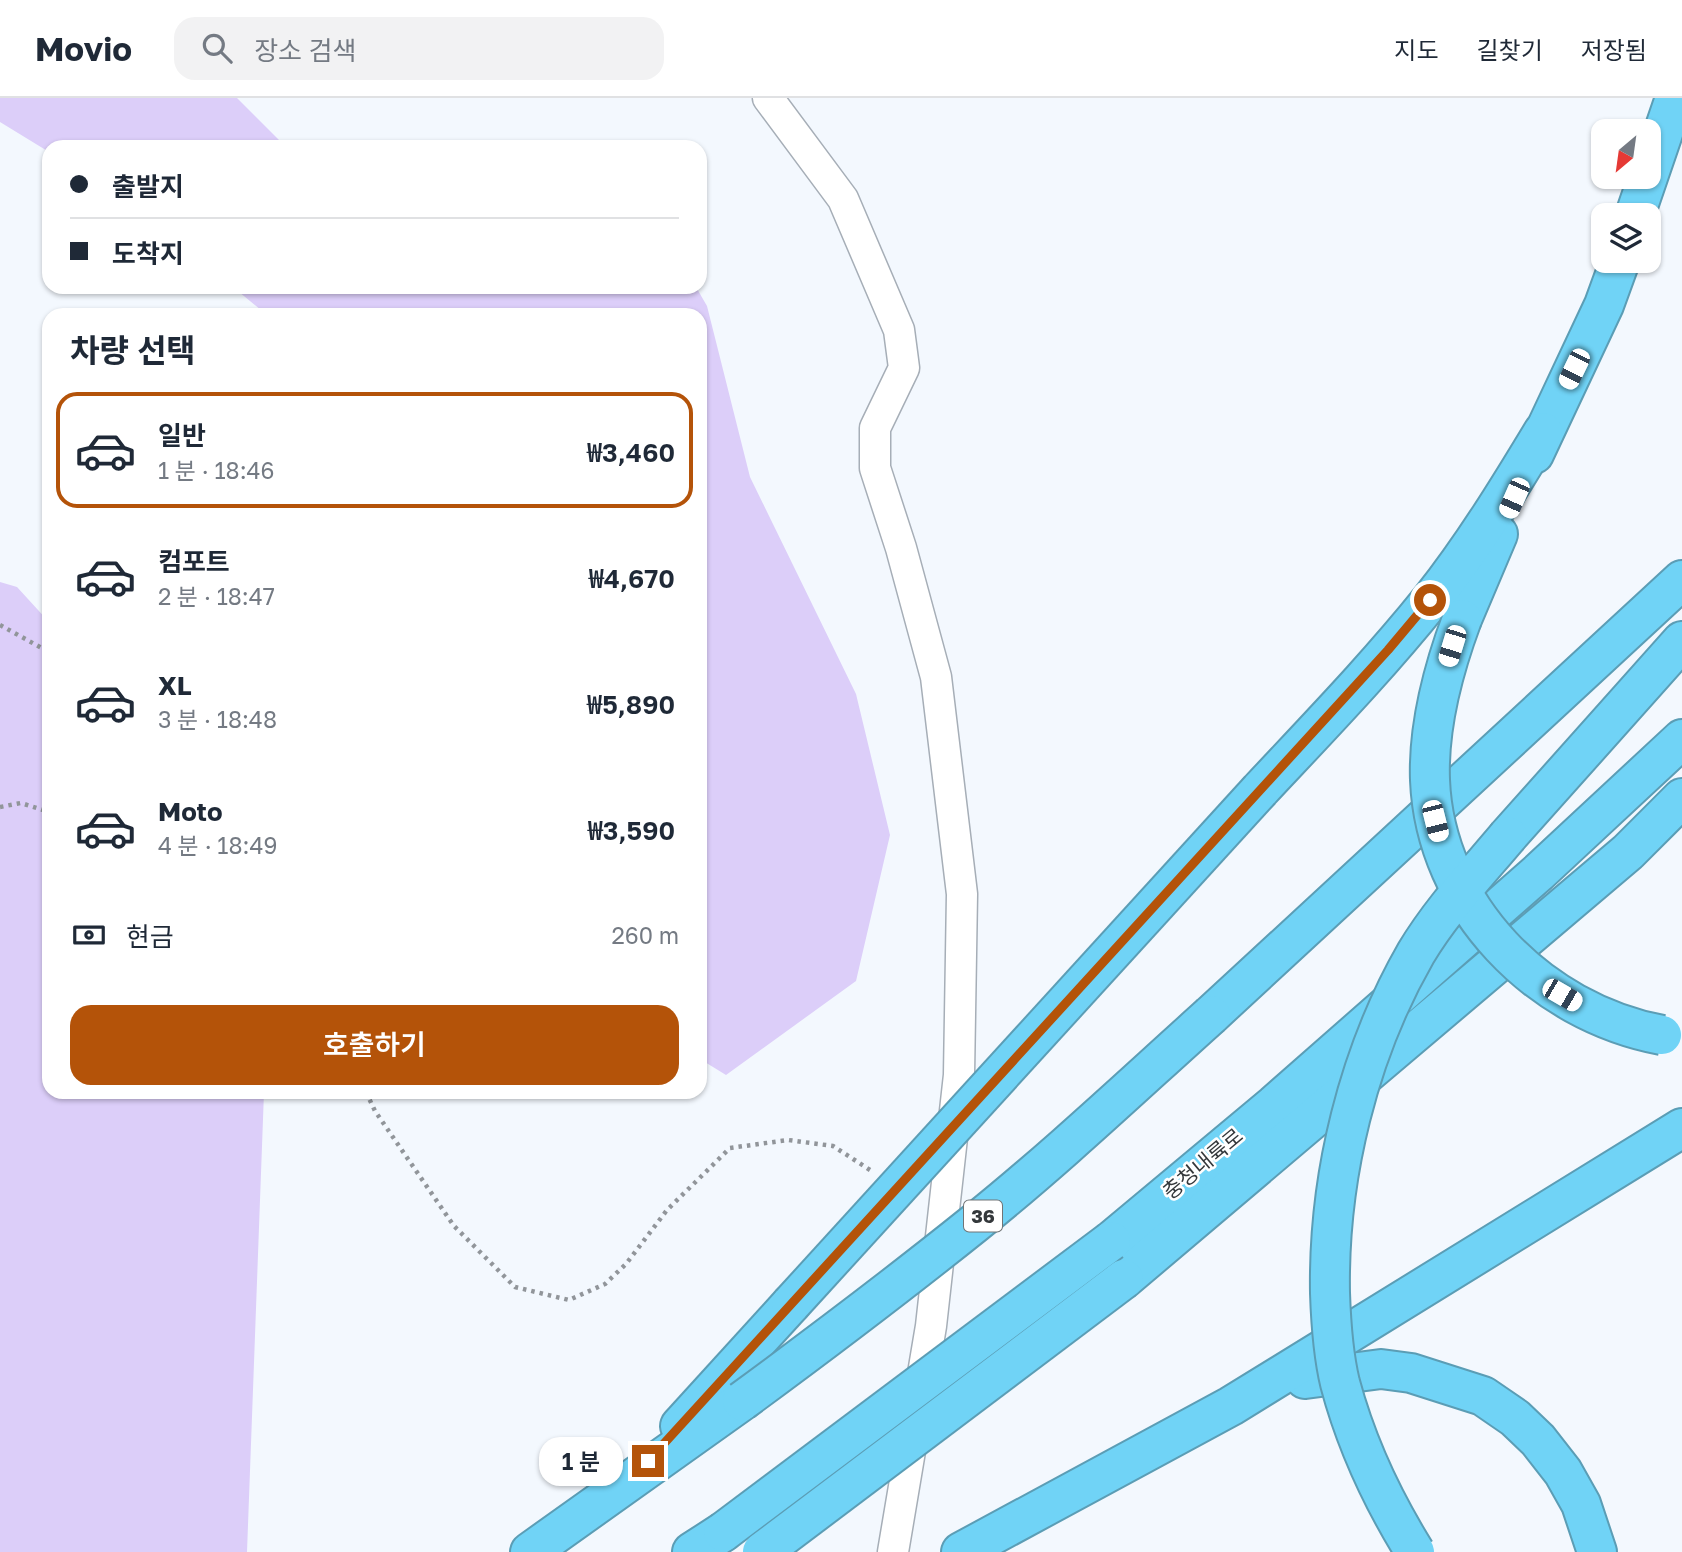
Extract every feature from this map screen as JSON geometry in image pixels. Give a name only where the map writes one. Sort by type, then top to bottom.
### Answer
[{"type":"highway","points":[[1640,203],[1675,98]]},
{"type":"highway","points":[[1616,273],[1604,305],[1543,432],[1462,619],[1440,691],[1430,759],[1430,780],[1435,821],[1451,873],[1470,908],[1491,936],[1529,973],[1562,995],[1622,1025],[1672,1035]]},
{"type":"highway","points":[[630,1480],[1388,650],[1430,600],[1493,515],[1543,432]]},
{"type":"highway","name":"36","points":[[530,1552],[839,1330],[976,1222],[1211,1015],[1682,580]]},
{"type":"highway","points":[[1415,1552],[1398,1525],[1359,1442],[1340,1381],[1332,1336],[1329,1251],[1344,1142],[1373,1045],[1395,992],[1418,950],[1507,836],[1682,641]]},
{"type":"highway","name":"충청내륙로","points":[[708,1542],[1111,1241],[1274,1105],[1477,927],[1682,739]]},
{"type":"highway","name":"충청내륙로","points":[[762,1552],[1124,1279],[1628,852],[1682,798]]},
{"type":"highway","points":[[961,1552],[1231,1406],[1682,1128]]},
{"type":"highway","points":[[1231,1406],[1303,1379],[1381,1369],[1411,1373],[1483,1396],[1515,1418],[1538,1440],[1563,1472],[1581,1504],[1597,1552]]},
{"type":"street","points":[[768,98],[843,199],[899,330],[904,368],[875,428],[875,468],[901,548],[936,677],[962,894],[959,1075],[931,1326],[892,1552]]},
{"type":"path","points":[[0,625],[42,648]]},
{"type":"path","points":[[0,807],[21,803],[42,809]]},
{"type":"path","points":[[369,1099],[454,1226],[515,1287],[569,1300],[605,1284],[626,1264],[667,1210],[730,1148],[788,1140],[833,1146],[878,1176]]},
{"type":"shaded area","points":[[0,98],[237,98],[279,140],[42,140],[42,148],[0,122]]},
{"type":"shaded area","points":[[242,294],[700,294],[707,306],[750,477],[856,694],[890,835],[856,981],[726,1075],[707,1063],[707,308],[258,308]]},
{"type":"shaded area","points":[[0,582],[17,587],[42,614],[42,1099],[264,1099],[247,1552],[0,1552]]},
{"type":"route","points":[[648,1461],[1388,650],[1430,600]]}]
